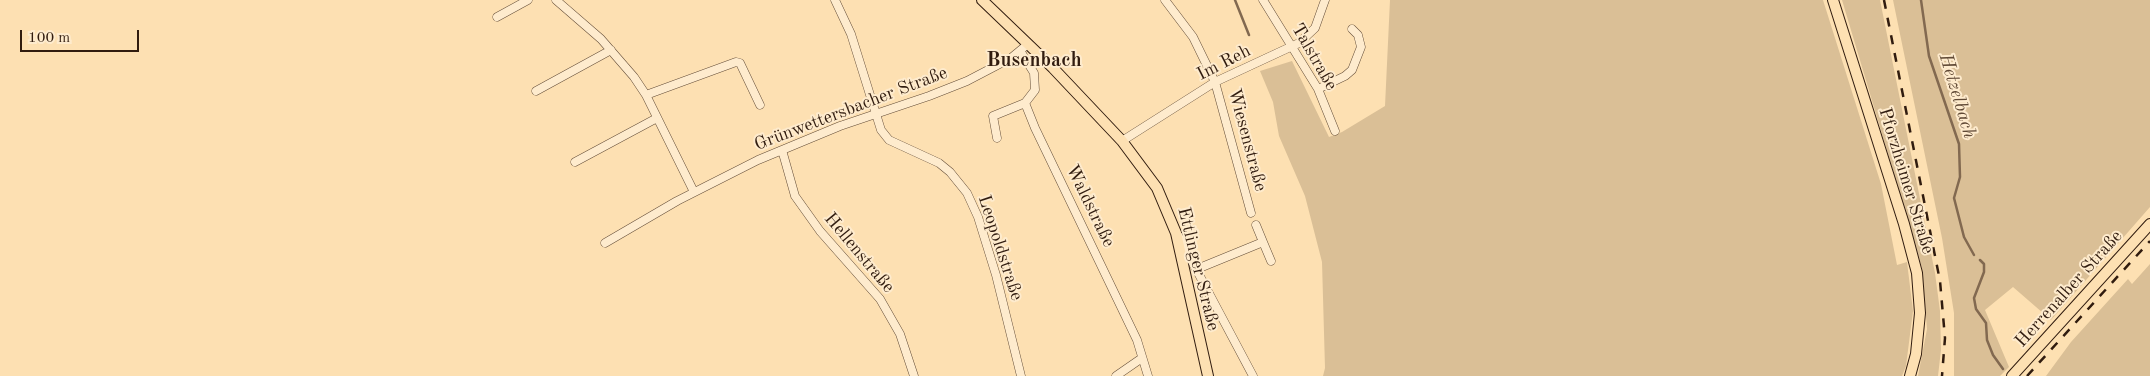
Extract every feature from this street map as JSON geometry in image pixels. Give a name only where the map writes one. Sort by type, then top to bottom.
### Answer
[{"type":"main road","name":"Ettlinger Straße","points":[[982,0],[1024,48],[1122,141],[1157,188],[1176,233],[1208,376]]},
{"type":"main road","name":"Pforzheimer Straße","points":[[1833,0],[1904,224],[1917,273],[1919,320],[1910,376]]},
{"type":"main road","name":"Herrenalber Straße","points":[[2012,376],[2150,224]]},
{"type":"street","points":[[497,17],[528,0]]},
{"type":"street","points":[[556,0],[611,50],[634,77],[646,95],[694,192]]},
{"type":"street","name":"Leopoldstraße","points":[[835,0],[860,61],[875,114],[889,140],[939,164],[950,172],[967,193],[978,218],[996,275],[1021,376]]},
{"type":"street","name":"Wiesenstraße","points":[[1165,0],[1193,37],[1215,82],[1251,213]]},
{"type":"street","name":"Talstraße","points":[[1263,0],[1318,89],[1335,131]]},
{"type":"street","name":"Im Reh","points":[[1122,141],[1215,82],[1292,46],[1315,28],[1325,0]]},
{"type":"street","points":[[1318,89],[1345,76],[1352,70],[1361,47],[1358,35],[1352,29]]},
{"type":"street","points":[[998,138],[993,116],[1025,103],[1032,97],[1035,83],[1034,73],[1024,48]]},
{"type":"street","name":"Grünwettersbacher Straße","points":[[605,243],[694,192],[782,150],[840,126],[930,96],[967,81],[1024,48]]},
{"type":"street","points":[[536,91],[611,50]]},
{"type":"street","points":[[646,95],[736,62],[740,63],[760,105]]},
{"type":"street","name":"Waldstraße","points":[[1025,103],[1035,128],[1137,340],[1148,376]]},
{"type":"street","points":[[575,162],[657,118]]},
{"type":"street","name":"Hellenstraße","points":[[782,150],[795,196],[820,231],[880,299],[900,334],[914,376]]},
{"type":"street","points":[[1256,225],[1271,261]]},
{"type":"street","points":[[1176,233],[1198,269],[1240,354],[1253,376]]},
{"type":"street","points":[[1198,269],[1263,242]]},
{"type":"street","points":[[1116,376],[1142,358]]},
{"type":"shaded area","points":[[1390,0],[1823,0],[1881,184],[1897,265],[1907,262],[1913,311],[1906,366],[1902,376],[1323,376],[1325,368],[1322,262],[1305,196],[1279,136],[1273,102],[1260,71],[1292,61],[1329,137],[1342,132],[1385,106]]},
{"type":"shaded area","points":[[1842,0],[1880,0],[1935,273],[1940,311],[1941,350],[1938,376],[1918,376],[1927,329],[1922,268]]},
{"type":"shaded area","points":[[1893,0],[2150,0],[2150,207],[2051,320],[2013,287],[1985,310],[2009,367],[2000,376],[1954,376],[1954,313],[1942,238]]},
{"type":"shaded area","points":[[2150,264],[2150,376],[2046,376],[2071,342],[2128,279],[2132,284]]},
{"type":"waterway","points":[[1235,0],[1249,35]]},
{"type":"waterway","name":"Hetzelbach","points":[[1921,0],[1929,56],[1959,144],[1960,177],[1954,198],[1964,237],[1974,255]]},
{"type":"waterway","name":"Hetzelbach","points":[[1980,260],[1984,264],[1984,272],[1974,298],[1976,309],[1986,323],[1987,340],[1993,355],[2003,369]]},
{"type":"railway","points":[[1884,0],[1940,281],[1945,338],[1942,376]]},
{"type":"railway","points":[[2027,376],[2150,241]]},
{"type":"district","name":"Busenbach","points":[[1034,61]]}]
